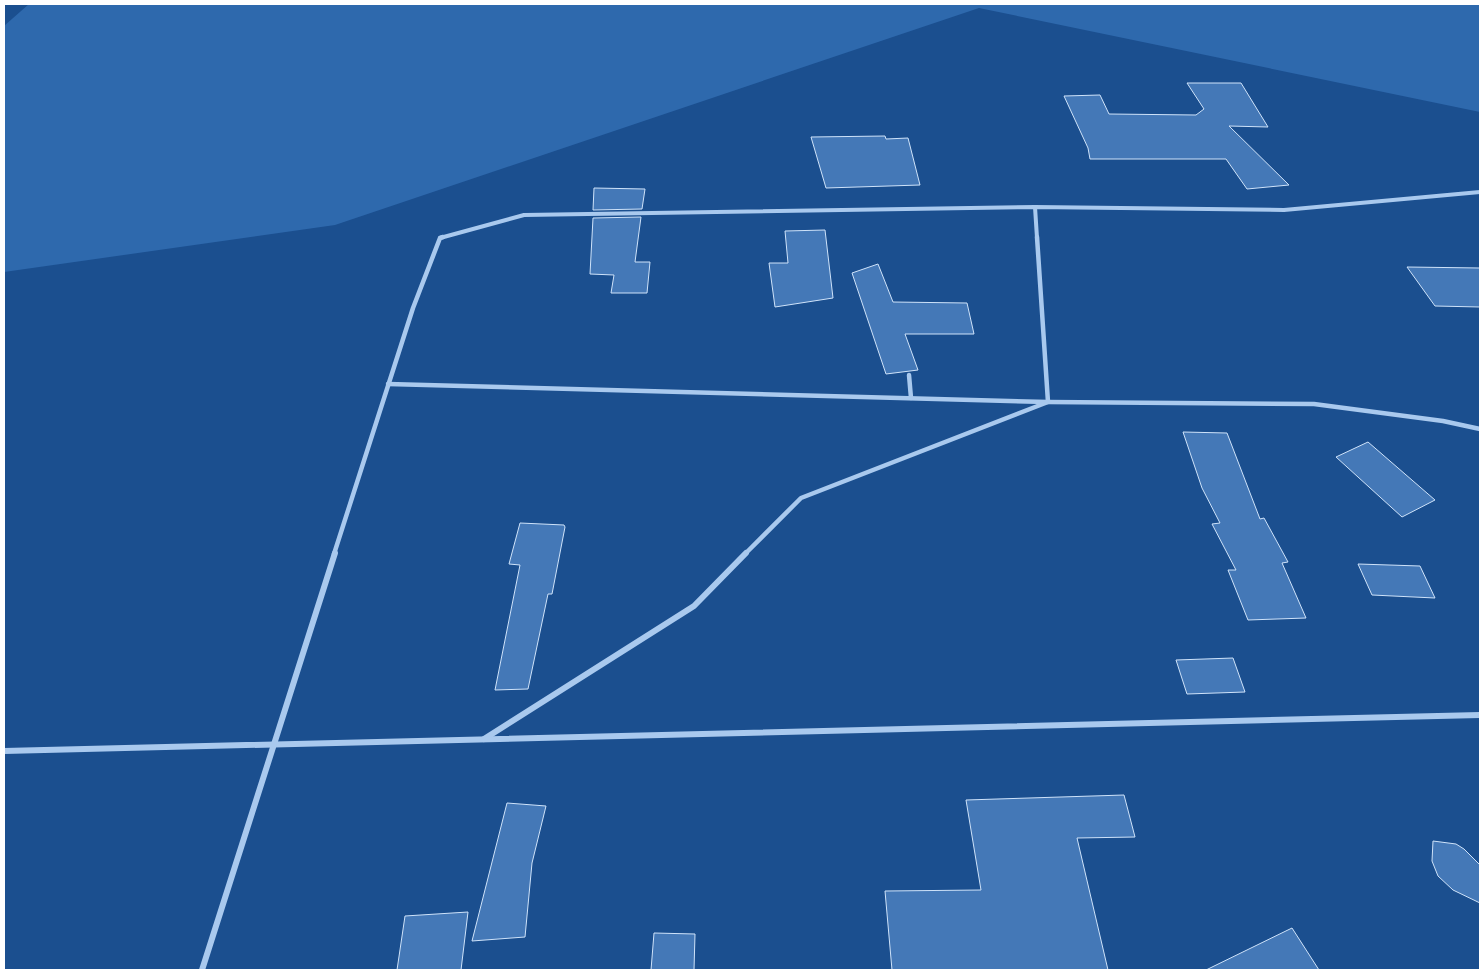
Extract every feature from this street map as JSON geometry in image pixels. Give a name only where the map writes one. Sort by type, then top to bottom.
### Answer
[{"type":"street","points":[[202,970],[275,745],[412,308],[440,238],[524,215],[1035,207],[1284,210],[1480,192]]},
{"type":"street","points":[[1035,207],[1048,402]]},
{"type":"street","points":[[909,374],[911,398]]},
{"type":"street","points":[[388,384],[1048,402],[1314,404],[1443,421],[1480,430]]},
{"type":"street","points":[[483,739],[694,606],[801,498],[1048,402]]},
{"type":"street","points":[[4,751],[1480,715]]},
{"type":"shaded area","points":[[29,4],[1480,4],[1480,112],[979,8],[335,225],[4,272],[4,26]]},
{"type":"building","points":[[1187,83],[1241,83],[1268,127],[1229,126],[1289,185],[1247,189],[1226,159],[1090,159],[1088,148],[1064,96],[1100,95],[1109,114],[1196,115],[1204,109]]},
{"type":"building","points":[[885,136],[886,139],[908,138],[920,185],[826,188],[811,137]]},
{"type":"building","points":[[594,188],[645,189],[642,209],[593,210]]},
{"type":"building","points":[[641,217],[635,262],[650,262],[647,293],[611,293],[614,275],[590,274],[593,218]]},
{"type":"building","points":[[825,230],[833,298],[775,307],[769,263],[788,263],[785,231]]},
{"type":"building","points":[[878,264],[893,302],[967,303],[974,334],[905,334],[918,370],[886,374],[852,273]]},
{"type":"building","points":[[1407,267],[1480,268],[1480,307],[1435,306]]},
{"type":"building","points":[[1183,432],[1227,433],[1260,519],[1264,518],[1288,562],[1282,563],[1306,618],[1248,620],[1228,570],[1236,570],[1212,524],[1220,523],[1202,488]]},
{"type":"building","points":[[1368,442],[1435,500],[1402,517],[1336,457]]},
{"type":"building","points":[[520,523],[564,525],[565,527],[552,594],[548,594],[528,689],[495,690],[520,565],[509,564]]},
{"type":"building","points":[[1358,564],[1420,566],[1435,598],[1372,595]]},
{"type":"building","points":[[1233,658],[1245,692],[1187,694],[1176,660]]},
{"type":"building","points":[[1124,795],[1135,837],[1077,838],[1108,970],[892,970],[885,891],[981,890],[966,800]]},
{"type":"building","points":[[507,803],[546,806],[532,863],[525,937],[472,941]]},
{"type":"building","points":[[1433,841],[1456,844],[1464,849],[1480,865],[1480,903],[1453,890],[1438,876],[1432,861]]},
{"type":"building","points":[[468,912],[461,970],[397,970],[405,916]]},
{"type":"building","points":[[1292,928],[1319,970],[1206,970]]},
{"type":"building","points":[[654,933],[695,934],[694,970],[651,970]]}]
